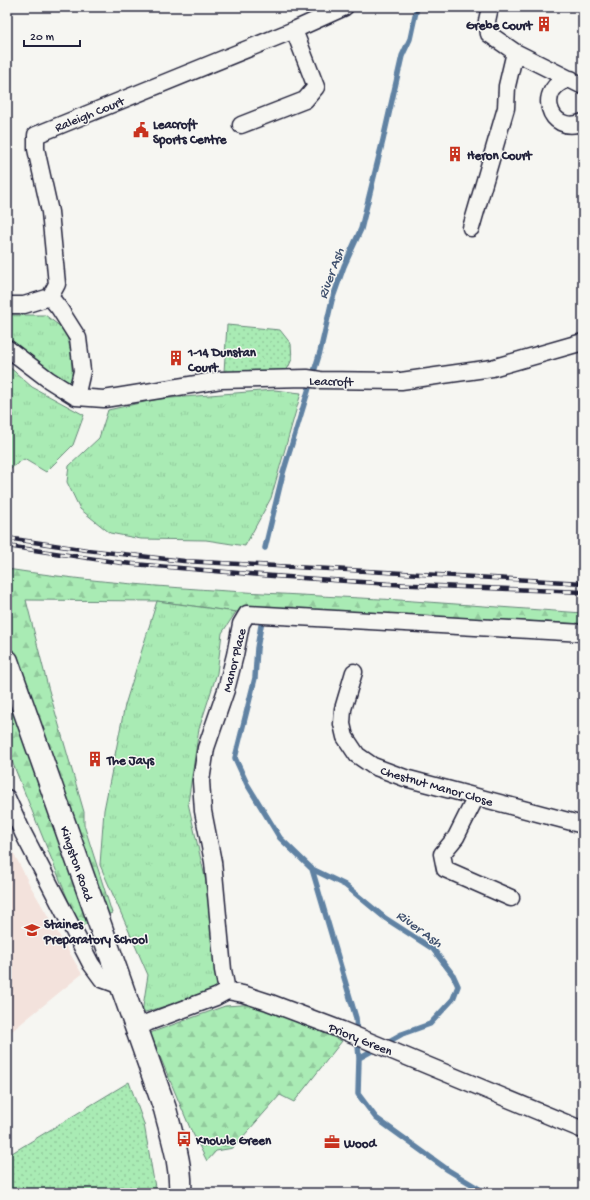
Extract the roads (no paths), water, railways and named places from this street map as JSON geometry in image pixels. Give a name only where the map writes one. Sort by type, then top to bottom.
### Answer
[{"type":"street","name":"Raleigh Court","points":[[50,297],[57,284],[50,212],[36,149],[36,135],[294,30],[345,7]]},
{"type":"street","points":[[490,7],[487,21],[489,34],[515,52],[577,82]]},
{"type":"street","points":[[240,125],[305,100],[316,87],[294,30]]},
{"type":"street","points":[[471,228],[506,108],[508,86],[515,52]]},
{"type":"street","points":[[577,82],[562,82],[555,86],[551,93],[549,103],[550,111],[559,122],[567,125],[575,125],[583,122]]},
{"type":"street","points":[[7,305],[24,305],[50,297],[59,308],[78,338],[82,371],[76,397],[49,380],[7,348]]},
{"type":"street","name":"Leacroft","points":[[76,397],[104,398],[221,380],[313,379],[401,382],[492,368],[583,342]]},
{"type":"street","name":"Manor Place","points":[[227,992],[223,970],[213,862],[203,811],[201,781],[206,748],[226,690],[241,624],[247,614],[583,633]]},
{"type":"street","name":"Kingston Road","points":[[7,661],[165,1109],[178,1160],[183,1188]]},
{"type":"street","name":"Chestnut Manor Close","points":[[354,672],[343,709],[342,724],[344,737],[357,755],[373,766],[405,778],[583,825]]},
{"type":"street","points":[[476,797],[456,837],[442,854],[445,869],[511,898]]},
{"type":"street","points":[[7,798],[23,833],[91,964],[102,979],[121,986]]},
{"type":"street","points":[[137,1028],[149,1022],[216,998],[227,992]]},
{"type":"street","name":"Priory Green","points":[[227,992],[243,994],[268,1002],[342,1030],[583,1130]]},
{"type":"waterway","name":"River Ash","points":[[265,548],[283,473],[320,352],[332,300],[344,266],[361,229],[402,56],[410,39],[417,7]]},
{"type":"waterway","name":"River Ash","points":[[262,620],[257,648],[255,678],[235,758],[247,784],[280,838],[312,869],[345,885],[385,918],[433,949],[453,975],[458,986],[453,999],[430,1024],[402,1034],[359,1058],[358,1094],[376,1118],[448,1170],[486,1193]]},
{"type":"waterway","name":"River Ash","points":[[312,869],[356,1018],[359,1058]]},
{"type":"railway","points":[[7,538],[87,550],[184,561],[583,583]]},
{"type":"railway","points":[[7,546],[122,563],[273,576],[391,584],[583,592]]},
{"type":"place","name":"Grebe Court","points":[[544,24]]},
{"type":"place","name":"Leacroft Sports Centre","points":[[141,130]]},
{"type":"place","name":"Heron Court","points":[[455,154]]},
{"type":"place","name":"1-14 Dunstan Court","points":[[176,358]]},
{"type":"place","name":"The Jays","points":[[95,759]]},
{"type":"place","name":"Staines Preparatory School","points":[[32,930]]},
{"type":"place","name":"Knowle Green","points":[[184,1139]]},
{"type":"place","name":"Wood","points":[[332,1142]]}]
